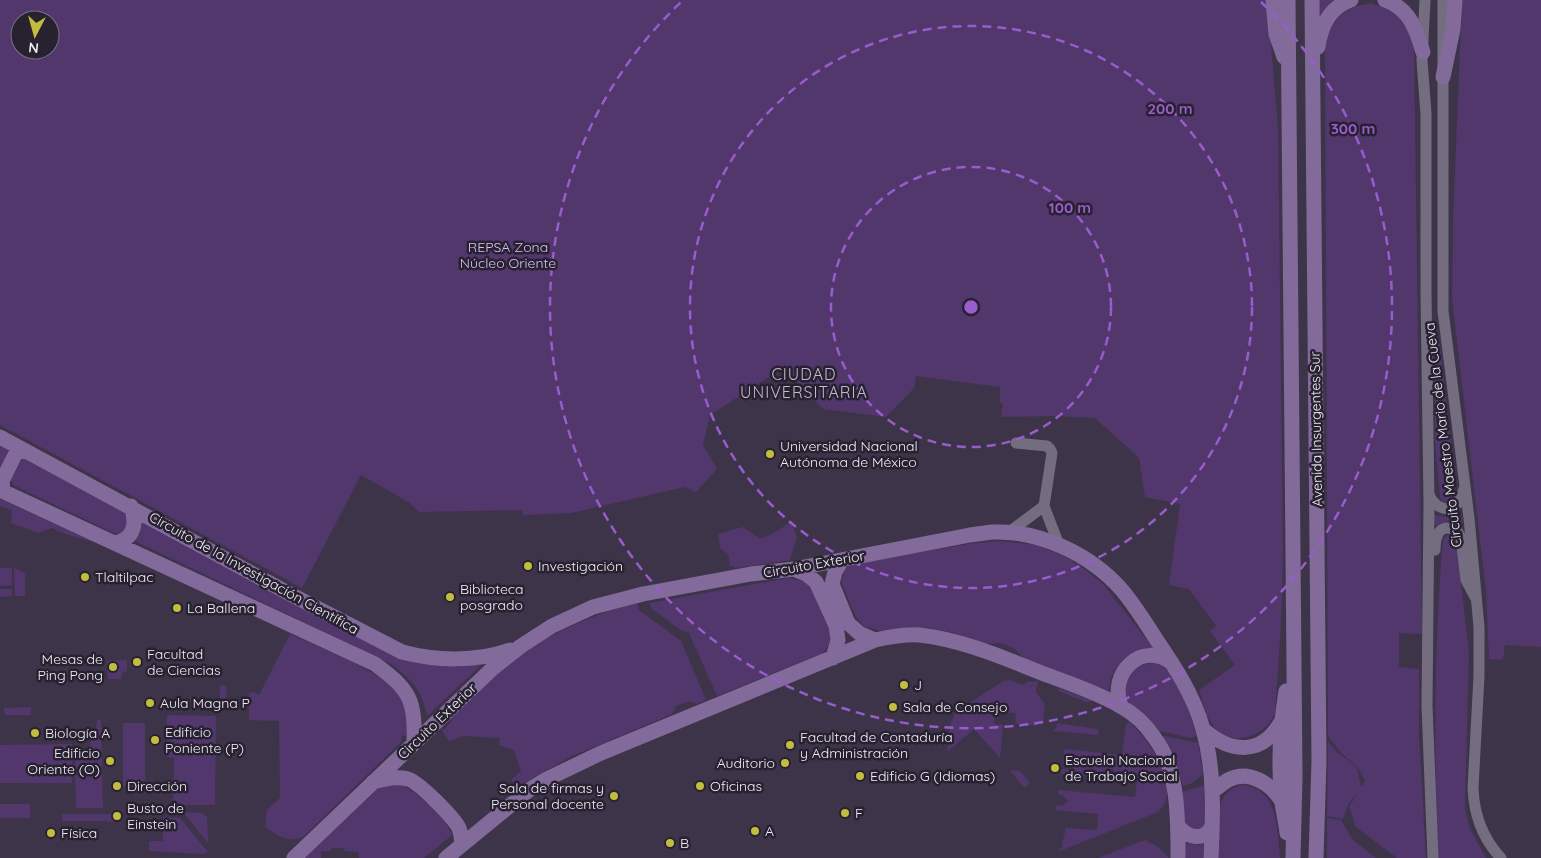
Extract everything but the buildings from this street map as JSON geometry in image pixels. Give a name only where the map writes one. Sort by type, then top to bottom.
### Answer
[{"type":"street","points":[[1273,0],[1276,34],[1289,67]]},
{"type":"street","name":"Avenida Insurgentes Sur","points":[[1288,0],[1292,650],[1295,776],[1293,858]]},
{"type":"street","name":"Avenida Insurgentes Sur","points":[[1312,0],[1319,752],[1316,858]]},
{"type":"street","points":[[1312,90],[1320,36],[1324,24],[1336,8],[1351,0]]},
{"type":"street","points":[[1385,0],[1400,7],[1408,16],[1414,26],[1423,52]]},
{"type":"street","name":"Circuito Maestro Mario de la Cueva","points":[[1425,0],[1423,52],[1426,114],[1427,705],[1433,858]]},
{"type":"street","name":"Circuito Maestro Mario de la Cueva","points":[[1443,0],[1443,311],[1477,600],[1479,676],[1472,788],[1473,801],[1485,836],[1501,858]]},
{"type":"street","points":[[1443,77],[1453,29],[1454,0]]},
{"type":"street","name":"Circuito de la Investigación Científica","points":[[0,436],[290,594],[402,652],[421,657],[471,658],[496,655],[520,646]]},
{"type":"street","points":[[1016,443],[1047,446],[1050,448],[1052,453],[1044,506],[1060,545]]},
{"type":"street","points":[[2,490],[2,482],[16,454],[24,450]]},
{"type":"street","points":[[1428,490],[1433,503],[1442,508],[1451,508],[1459,502],[1464,489]]},
{"type":"street","name":"Circuito de la Investigación Científica","points":[[2,490],[375,664],[393,677],[407,692],[412,703],[415,719],[414,742]]},
{"type":"street","points":[[116,543],[124,541],[134,528],[131,506]]},
{"type":"street","points":[[1008,533],[1044,506]]},
{"type":"street","points":[[1428,606],[1435,591],[1436,536],[1438,532],[1446,528],[1459,533],[1466,580],[1477,600]]},
{"type":"street","name":"Circuito Exterior","points":[[294,858],[493,668],[520,646],[552,626],[593,607],[643,594],[751,574],[794,569],[993,532],[1034,537],[1060,545],[1092,564],[1122,590],[1173,664],[1191,698],[1203,729],[1212,779],[1211,858]]},
{"type":"street","points":[[842,560],[834,572],[832,584],[835,592],[848,623],[859,633],[875,640]]},
{"type":"street","points":[[794,569],[806,574],[816,582],[836,626],[838,640],[833,658]]},
{"type":"street","points":[[446,858],[529,790],[547,779],[601,753],[875,640],[893,636],[918,635],[962,644],[1027,667],[1121,706],[1155,737],[1163,751],[1175,792],[1178,858]]},
{"type":"street","points":[[1289,858],[1282,802],[1280,745],[1292,650]]},
{"type":"street","points":[[1121,706],[1118,696],[1118,684],[1123,671],[1132,662],[1138,658],[1150,656],[1162,657],[1173,664]]},
{"type":"street","points":[[1203,729],[1229,746],[1244,748],[1265,741],[1276,730],[1282,720]]},
{"type":"street","points":[[1212,792],[1228,780],[1236,777],[1247,777],[1257,779],[1268,785],[1276,792],[1282,802]]},
{"type":"street","points":[[373,782],[390,778],[401,778],[417,784],[451,816],[458,828],[462,844]]},
{"type":"street","points":[[1178,826],[1188,835],[1196,837],[1207,834],[1212,826]]},
{"type":"shaded area","name":"Universidad Nacional Autónoma de México","points":[[0,0],[1541,0],[1541,858],[0,858]]},
{"type":"green space","name":"REPSA Zona Núcleo Oriente","points":[[0,0],[1267,0],[1278,127],[1283,547],[1275,713],[1264,728],[1256,734],[1238,738],[1229,737],[1221,733],[1211,723],[1199,690],[1235,665],[1210,631],[1216,626],[1189,589],[1169,585],[1180,504],[1145,497],[1139,458],[1095,418],[1056,416],[1001,417],[1003,404],[1000,403],[1000,387],[916,376],[914,388],[886,417],[823,409],[783,368],[710,415],[703,445],[717,469],[696,492],[685,487],[571,513],[523,515],[522,510],[419,512],[410,503],[361,475],[302,588],[0,425]]},
{"type":"green space","points":[[1319,0],[1337,0],[1332,2],[1319,20]]},
{"type":"green space","points":[[1462,0],[1541,0],[1541,647],[1505,645],[1503,660],[1489,659],[1486,591],[1452,298],[1453,220]]},
{"type":"green space","points":[[1371,3],[1394,11],[1409,24],[1414,49],[1422,634],[1399,633],[1399,667],[1419,669],[1419,735],[1426,858],[1397,858],[1356,827],[1349,807],[1359,791],[1349,803],[1343,819],[1327,816],[1328,742],[1339,754],[1357,767],[1361,787],[1365,781],[1358,767],[1341,753],[1328,736],[1325,47],[1330,31],[1343,13]]},
{"type":"green space","points":[[1437,337],[1440,346],[1451,442],[1453,497],[1451,501],[1447,502],[1443,501],[1440,497],[1435,441],[1435,346]]},
{"type":"green space","points":[[0,444],[6,447],[8,451],[0,472]]},
{"type":"green space","points":[[23,458],[127,513],[129,517],[125,531],[118,535],[15,486],[11,479]]},
{"type":"green space","points":[[0,499],[97,543],[52,528],[38,533],[11,523],[12,510],[0,506]]},
{"type":"green space","points":[[1459,514],[1462,518],[1460,524],[1448,521],[1434,524],[1434,515],[1447,517]]},
{"type":"green space","points":[[140,520],[396,657],[417,663],[439,665],[483,663],[427,716],[416,687],[393,665],[135,541],[140,533]]},
{"type":"green space","points":[[791,522],[797,537],[790,560],[736,568],[730,565],[728,554],[720,548],[718,534],[743,527],[760,539]]},
{"type":"green space","points":[[1447,535],[1453,537],[1457,547],[1469,654],[1465,808],[1470,829],[1486,858],[1438,858],[1435,738],[1436,658],[1443,539]]},
{"type":"green space","points":[[1000,541],[1036,545],[1062,555],[1082,567],[1104,585],[1154,649],[1132,653],[1121,661],[1111,679],[1109,692],[1024,658],[1015,649],[1001,643],[986,644],[954,633],[929,628],[911,627],[880,631],[863,626],[855,615],[841,581],[846,568],[852,564],[975,543]]},
{"type":"green space","points":[[0,568],[12,568],[12,585],[0,586]]},
{"type":"green space","points":[[14,568],[25,573],[25,596],[15,596]]},
{"type":"green space","points":[[788,578],[803,581],[810,587],[830,632],[828,647],[821,654],[717,696],[689,633],[679,629],[651,608],[650,603]]},
{"type":"green space","points":[[0,589],[12,589],[12,596],[0,597]]},
{"type":"green space","points":[[637,603],[639,610],[681,641],[706,700],[697,704],[690,701],[676,706],[672,714],[570,757],[517,787],[511,780],[521,771],[514,750],[499,745],[500,738],[464,736],[449,741],[442,731],[452,721],[451,719],[488,683],[532,648],[582,621]]},
{"type":"green space","points":[[290,634],[351,661],[385,680],[403,698],[408,722],[406,736],[402,735],[401,742],[303,837],[297,839],[287,839],[279,836],[265,827],[267,810],[280,798],[279,721],[249,720],[249,693],[252,692],[259,695]]},
{"type":"green space","points":[[127,660],[127,671],[123,672],[121,679],[108,679],[107,661]]},
{"type":"green space","points":[[1154,663],[1164,667],[1170,673],[1184,699],[1197,735],[1191,738],[1160,731],[1143,713],[1125,701],[1124,685],[1128,675],[1140,666]]},
{"type":"green space","points":[[1005,680],[1024,685],[1026,682],[1038,681],[1036,692],[1045,705],[1043,723],[1039,722],[1038,726],[1015,723],[1016,713],[996,711],[994,724],[1003,725],[1000,758],[974,729],[947,752],[951,722],[957,711]]},
{"type":"green space","points":[[220,685],[227,686],[226,701],[228,702],[228,707],[220,710]]},
{"type":"green space","points":[[1059,688],[1093,701],[1086,702],[1058,691]]},
{"type":"green space","points":[[31,707],[31,715],[5,715],[4,708]]},
{"type":"green space","points":[[167,715],[216,716],[215,805],[173,805],[174,758],[166,757]]},
{"type":"green space","points":[[97,720],[101,720],[103,808],[76,808],[75,758],[87,753]]},
{"type":"green space","points":[[1129,722],[1146,740],[1161,764],[1166,777],[1167,790],[1165,802],[1158,812],[1060,851],[1059,849],[1063,847],[1066,828],[1097,830],[1098,814],[1056,810],[1056,805],[1062,806],[1068,801],[1063,795],[1058,794],[1058,790],[1135,797],[1137,781],[1114,779],[1115,772],[1113,769],[1109,770],[1108,778],[1061,774],[1062,769],[1069,770],[1072,766],[1063,763],[1064,749],[1122,755],[1126,725]]},
{"type":"green space","points":[[123,723],[145,723],[145,793],[133,793],[133,787],[123,787]]},
{"type":"green space","points":[[1057,723],[1097,729],[1099,735],[1054,731]]},
{"type":"green space","points":[[1163,737],[1198,743],[1203,774],[1192,783],[1183,786],[1177,765]]},
{"type":"green space","points":[[72,744],[72,783],[0,783],[0,745]]},
{"type":"green space","points":[[1010,770],[1020,771],[1030,783],[1024,788]]},
{"type":"green space","points":[[403,785],[417,794],[438,814],[452,835],[424,858],[359,858],[358,852],[345,851],[344,848],[331,848],[331,851],[321,851],[321,858],[305,858],[381,786]]},
{"type":"green space","points":[[1205,785],[1205,825],[1195,832],[1183,821],[1182,792]]},
{"type":"green space","points":[[1243,785],[1255,788],[1264,794],[1270,802],[1274,812],[1280,858],[1218,858],[1217,825],[1221,804],[1225,795],[1232,789]]},
{"type":"green space","points":[[0,804],[30,804],[30,818],[0,818]]},
{"type":"green space","points":[[183,812],[201,813],[207,817],[208,843]]},
{"type":"green space","points":[[62,814],[121,814],[121,821],[106,822],[106,818],[105,821],[62,821]]},
{"type":"green space","points":[[163,817],[180,818],[208,852],[204,854],[149,851],[149,841],[163,841]]},
{"type":"green space","points":[[1327,818],[1341,820],[1353,840],[1376,858],[1327,858]]},
{"type":"green space","points":[[1145,840],[1158,847],[1169,858],[1098,858]]},
{"type":"green space","points":[[1204,842],[1203,858],[1186,858],[1185,843],[1200,845]]},
{"type":"place","name":"Universidad Nacional Autónoma de México","points":[[770,454]]},
{"type":"place","name":"Investigación","points":[[528,566]]},
{"type":"place","name":"Tlaltilpac","points":[[85,577]]},
{"type":"place","name":"Biblioteca posgrado","points":[[450,597]]},
{"type":"place","name":"La Ballena","points":[[177,608]]},
{"type":"place","name":"Facultad de Ciencias","points":[[137,662]]},
{"type":"place","name":"Mesas de Ping Pong","points":[[113,667]]},
{"type":"place","name":"J","points":[[904,685]]},
{"type":"place","name":"Aula Magna P","points":[[150,703]]},
{"type":"place","name":"Sala de Consejo","points":[[893,707]]},
{"type":"place","name":"Biología A","points":[[35,733]]},
{"type":"place","name":"Edificio Poniente (P)","points":[[155,740]]},
{"type":"place","name":"Facultad de Contaduría y Administración","points":[[790,745]]},
{"type":"place","name":"Edificio Oriente (O)","points":[[110,761]]},
{"type":"place","name":"Auditorio","points":[[785,763]]},
{"type":"place","name":"Escuela Nacional de Trabajo Social","points":[[1055,768]]},
{"type":"place","name":"Edificio G (Idiomas)","points":[[860,776]]},
{"type":"place","name":"Dirección","points":[[117,786]]},
{"type":"place","name":"Oficinas","points":[[700,786]]},
{"type":"place","name":"Sala de firmas y Personal docente","points":[[614,796]]},
{"type":"place","name":"F","points":[[845,813]]},
{"type":"place","name":"Busto de Einstein","points":[[117,816]]},
{"type":"place","name":"A","points":[[755,831]]},
{"type":"place","name":"Física","points":[[51,833]]},
{"type":"place","name":"B","points":[[670,843]]},
{"type":"district","name":"CIUDAD UNIVERSITARIA","points":[[804,383]]}]
